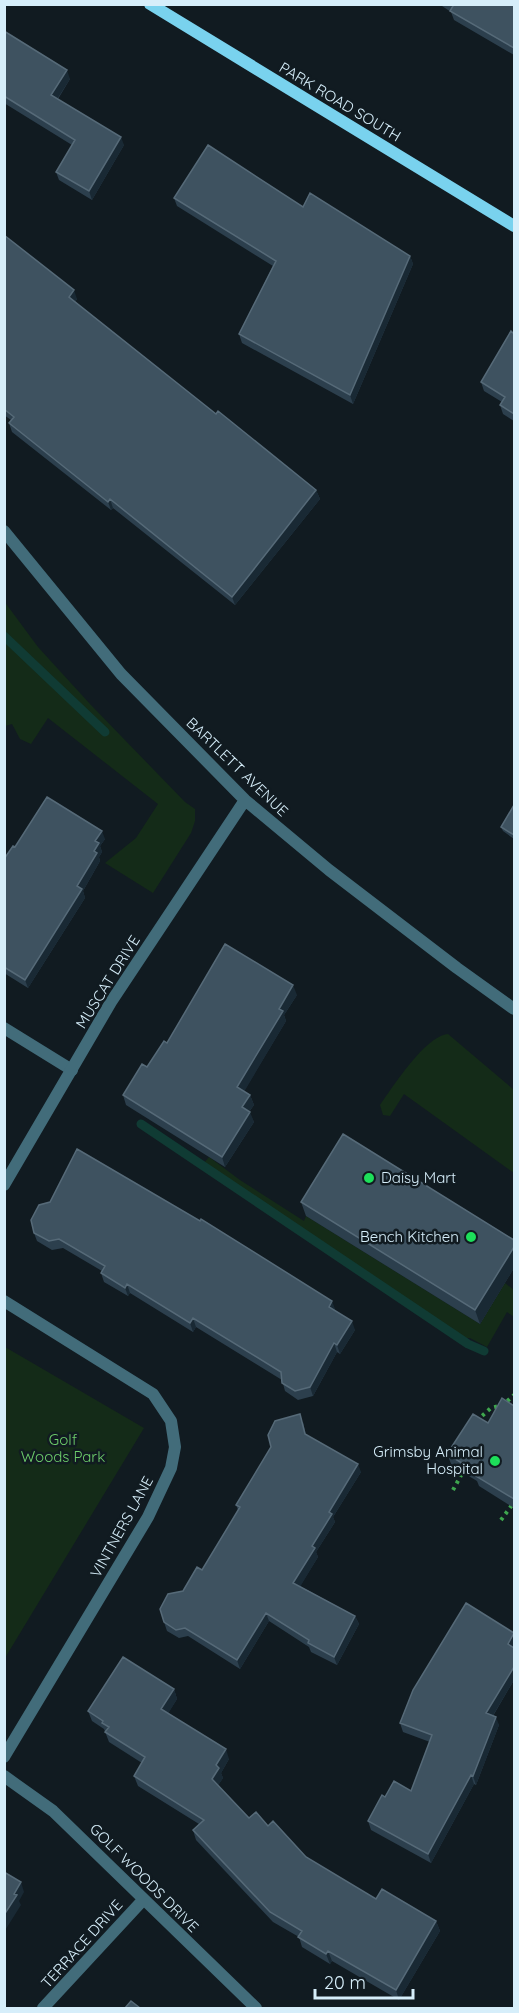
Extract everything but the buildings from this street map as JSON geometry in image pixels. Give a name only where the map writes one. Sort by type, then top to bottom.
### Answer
[{"type":"main road","name":"PARK ROAD SOUTH","points":[[150,4],[514,226]]},
{"type":"street","name":"BARTLETT AVENUE","points":[[4,531],[121,674],[245,800],[329,870],[514,1009]]},
{"type":"street","name":"MUSCAT DRIVE","points":[[4,1185],[111,1002],[245,800]]},
{"type":"street","points":[[4,1028],[72,1070]]},
{"type":"street","name":"VINTNERS LANE","points":[[4,1301],[153,1394],[171,1421],[175,1447],[171,1468],[148,1517],[4,1757]]},
{"type":"street","name":"GOLF WOODS DRIVE","points":[[4,1776],[53,1810],[256,2008]]},
{"type":"street","name":"TERRACE DRIVE","points":[[43,2008],[143,1900]]},
{"type":"path","points":[[477,1424],[491,1408],[503,1405],[514,1395]]},
{"type":"path","points":[[453,1490],[465,1468]]},
{"type":"path","points":[[501,1520],[512,1505]]},
{"type":"green space","points":[[4,601],[38,647],[90,704],[185,802],[195,809],[195,821],[191,833],[153,893],[105,863],[136,838],[158,804],[48,718],[31,744],[20,739],[12,724],[5,726]]},
{"type":"green space","points":[[448,1034],[514,1090],[514,1173],[404,1094],[390,1116],[383,1115],[380,1105],[410,1063],[430,1043]]},
{"type":"green space","points":[[209,1157],[304,1221],[306,1216],[480,1324],[505,1283],[514,1290],[514,1317],[507,1312],[487,1347],[470,1338],[463,1338],[204,1163]]},
{"type":"green space","name":"Golf Woods Park","points":[[5,1347],[144,1428],[5,1658]]},
{"type":"waterway","points":[[4,636],[105,732]]},
{"type":"waterway","points":[[141,1124],[468,1344],[484,1351]]},
{"type":"place","name":"Daisy Mart","points":[[369,1178]]},
{"type":"place","name":"Bench Kitchen","points":[[471,1237]]},
{"type":"place","name":"Grimsby Animal Hospital","points":[[495,1461]]}]
